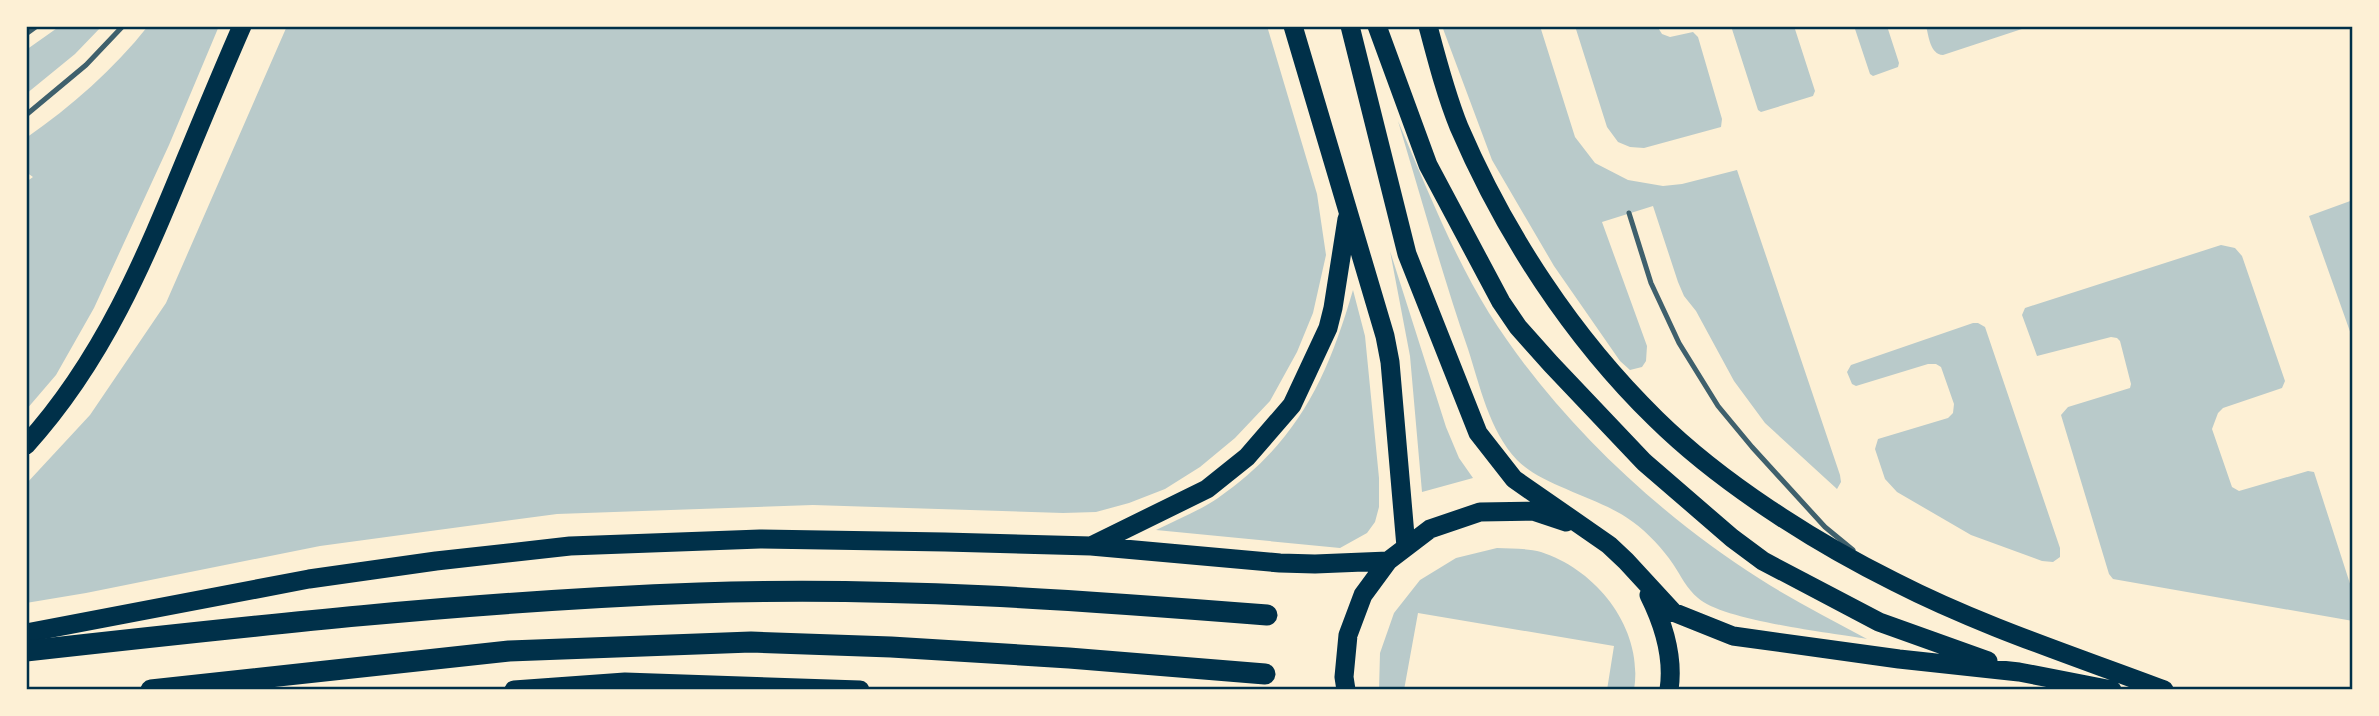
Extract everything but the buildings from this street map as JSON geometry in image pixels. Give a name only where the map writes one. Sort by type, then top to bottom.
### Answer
[{"type":"highway","points":[[26,445],[46,423],[92,359],[132,286],[242,26]]},
{"type":"highway","points":[[1293,26],[1385,337],[1390,362],[1406,547]]},
{"type":"highway","points":[[1350,26],[1406,254],[1478,433],[1514,479],[1618,553],[1673,612],[1733,636],[2019,672],[2112,690]]},
{"type":"highway","points":[[1377,26],[1428,164],[1502,302],[1518,327],[1644,462],[1732,538],[1763,561],[1879,622],[2019,672]]},
{"type":"highway","points":[[1428,26],[1458,125],[1522,249],[1559,304],[1622,383],[1657,420],[1703,460],[1764,505],[1894,582],[1981,622],[2164,690]]},
{"type":"highway","points":[[1091,546],[1207,489],[1247,457],[1293,405],[1328,328],[1348,215]]},
{"type":"highway","points":[[1346,690],[1344,677],[1348,635],[1363,595],[1388,561],[1430,529],[1479,512],[1533,511],[1583,528]]},
{"type":"highway","points":[[26,633],[309,579],[570,546],[761,539],[1091,546],[1280,563],[1388,561]]},
{"type":"highway","points":[[1641,579],[1664,624],[1671,674],[1669,690]]},
{"type":"highway","points":[[26,650],[322,618],[520,601],[702,593],[853,592],[1053,598],[1267,615]]},
{"type":"highway","points":[[151,690],[509,651],[738,643],[891,647],[1265,674]]},
{"type":"highway","points":[[514,690],[625,682],[860,690]]},
{"type":"lane","points":[[26,34],[37,26]]},
{"type":"lane","points":[[26,115],[86,65],[123,26]]},
{"type":"lane","points":[[1629,213],[1651,282],[1679,343],[1718,406],[1825,527],[1894,582]]},
{"type":"shaded area","points":[[60,26],[102,26],[75,54],[26,94],[26,50]]},
{"type":"shaded area","points":[[148,26],[219,26],[169,145],[94,308],[56,375],[26,410],[26,182],[33,177],[26,172],[26,138],[91,86],[121,58]]},
{"type":"shaded area","points":[[287,26],[1267,26],[1317,194],[1326,255],[1313,313],[1297,352],[1270,401],[1235,438],[1200,467],[1165,489],[1096,512],[813,505],[557,514],[320,546],[26,603],[26,484],[90,415],[166,303]]},
{"type":"shaded area","points":[[1442,26],[1540,26],[1575,137],[1595,163],[1628,180],[1663,186],[1737,170],[1840,475],[1841,482],[1837,489],[1765,423],[1734,381],[1696,311],[1684,296],[1653,206],[1602,222],[1647,346],[1646,361],[1642,367],[1630,370],[1620,361],[1554,266],[1492,160]]},
{"type":"shaded area","points":[[1575,26],[1657,26],[1662,34],[1670,37],[1693,32],[1698,37],[1722,119],[1721,127],[1644,148],[1630,147],[1618,142],[1607,127]]},
{"type":"shaded area","points":[[1731,26],[1794,26],[1815,91],[1813,96],[1761,112],[1758,110]]},
{"type":"shaded area","points":[[1854,26],[1887,26],[1898,67],[1873,76],[1870,74]]},
{"type":"shaded area","points":[[1926,26],[2031,26],[1943,55],[1935,52]]},
{"type":"shaded area","points":[[1398,121],[1440,219],[1489,313],[1515,352],[1576,426],[1646,494],[1721,553],[1786,595],[1867,639],[1752,619],[1710,606],[1694,594],[1660,547],[1633,522],[1620,513],[1541,478],[1517,460],[1499,435],[1486,407]]},
{"type":"shaded area","points":[[2353,200],[2353,340],[2309,216]]},
{"type":"shaded area","points":[[2221,245],[2235,248],[2242,256],[2285,381],[2282,388],[2223,408],[2218,413],[2212,429],[2232,487],[2239,491],[2308,471],[2314,472],[2353,593],[2353,621],[2113,579],[2109,574],[2061,415],[2068,407],[2130,388],[2120,341],[2111,337],[2037,356],[2022,315],[2025,308]]},
{"type":"shaded area","points":[[1390,251],[1446,427],[1459,458],[1473,478],[1422,492],[1410,356]]},
{"type":"shaded area","points":[[1353,290],[1365,336],[1379,478],[1379,507],[1375,522],[1367,533],[1340,548],[1156,530],[1218,498],[1269,455],[1289,431],[1320,380]]},
{"type":"shaded area","points":[[1973,323],[1985,327],[2060,548],[2060,557],[2053,562],[2042,561],[1971,535],[1897,492],[1885,479],[1875,449],[1878,439],[1948,418],[1953,413],[1954,404],[1941,367],[1928,364],[1856,386],[1852,384],[1847,372],[1851,365]]},
{"type":"shaded area","points":[[1497,548],[1541,552],[1581,573],[1598,587],[1624,624],[1632,645],[1634,690],[1607,690],[1614,646],[1418,613],[1404,690],[1379,690],[1380,653],[1394,613],[1420,580],[1456,558]]}]
